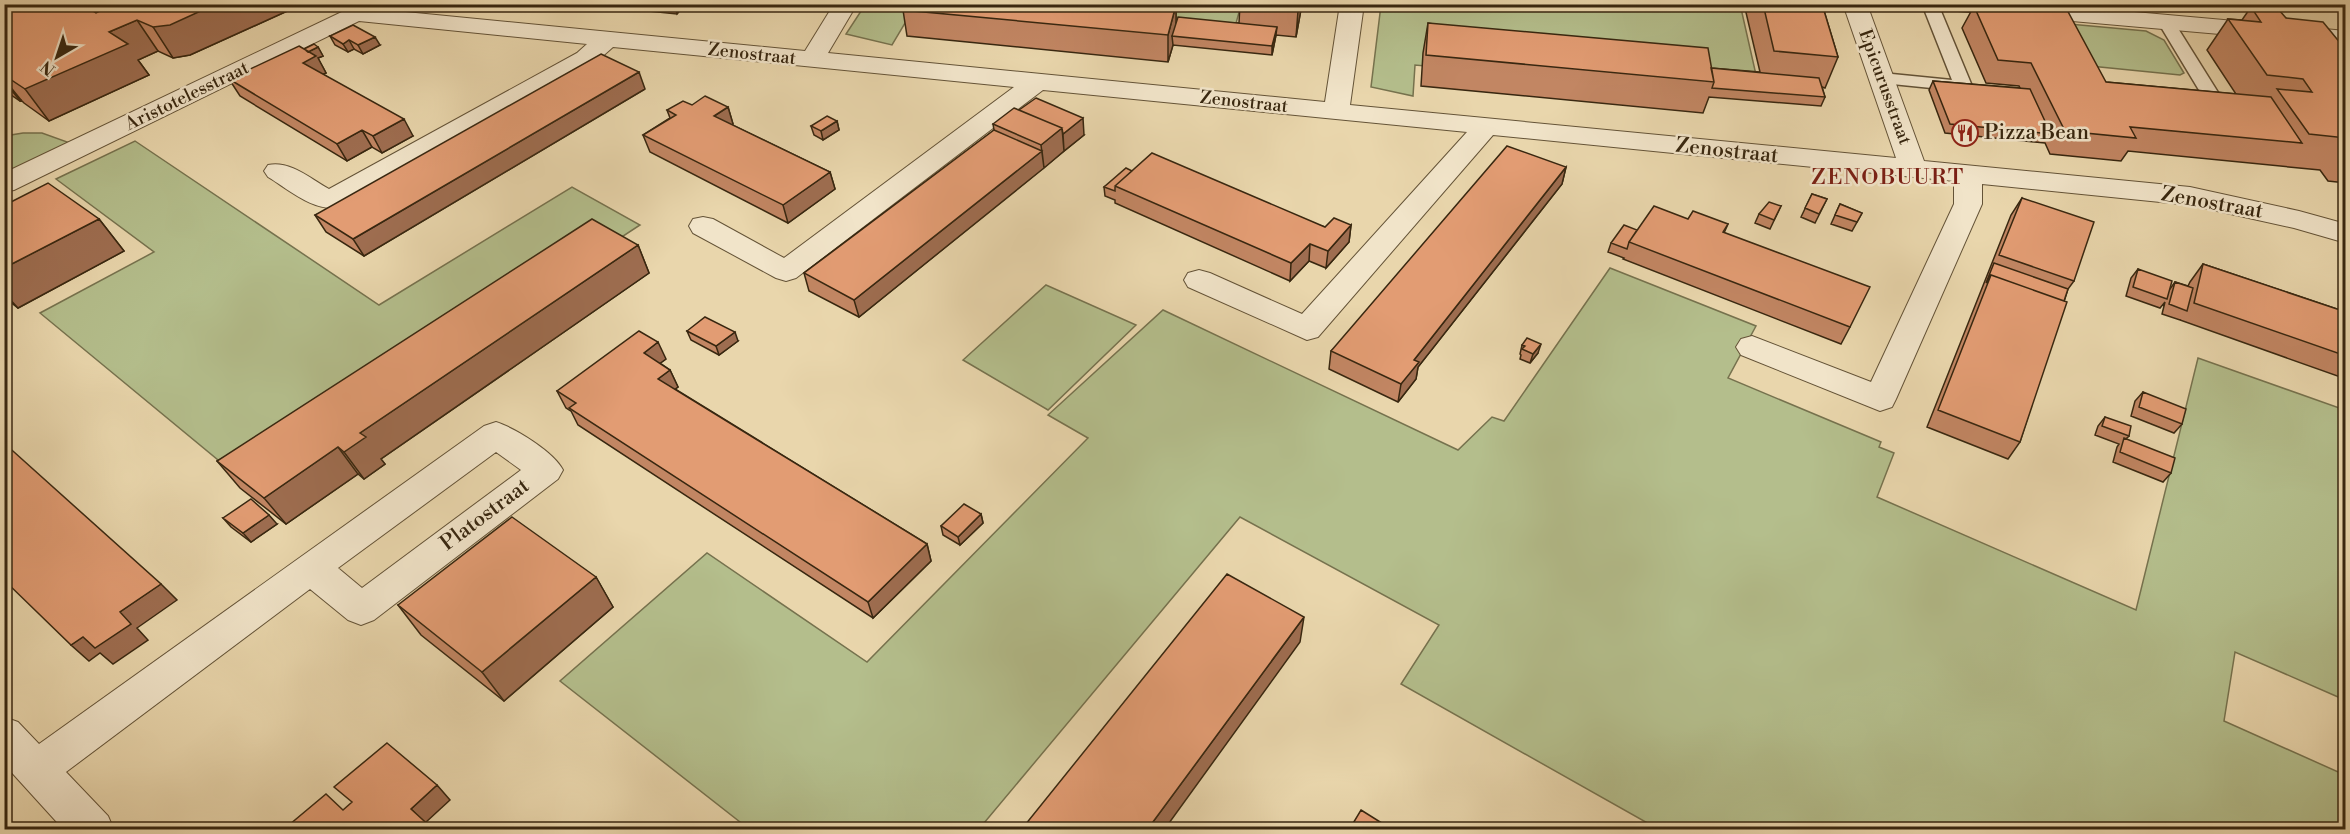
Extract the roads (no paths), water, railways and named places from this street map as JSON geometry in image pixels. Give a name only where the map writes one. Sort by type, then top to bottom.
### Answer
[{"type":"street","points":[[812,60],[846,4]]},
{"type":"street","points":[[1336,112],[1352,4]]},
{"type":"street","name":"Epicurusstraat","points":[[1855,4],[1914,170]]},
{"type":"street","points":[[1958,4],[2346,38]]},
{"type":"street","name":"Zenostraat","points":[[361,9],[812,60],[2190,196],[2299,220],[2346,234]]},
{"type":"street","name":"Aristotelesstraat","points":[[4,184],[361,9]]},
{"type":"street","points":[[278,171],[329,201],[586,58],[609,38]]},
{"type":"street","points":[[703,226],[786,271],[1037,82]]},
{"type":"street","points":[[1199,280],[1307,330],[1486,127]]},
{"type":"street","points":[[1752,347],[1880,399],[1968,204],[1968,175]]},
{"type":"street","name":"Platostraat","points":[[37,769],[311,568],[496,435],[546,470],[361,609],[311,568]]},
{"type":"street","points":[[4,735],[93,830]]},
{"type":"lane","points":[[1882,78],[1969,86],[1930,4]]},
{"type":"lane","points":[[2166,22],[2220,110]]},
{"type":"lane","points":[[2196,108],[2240,112]]},
{"type":"place","name":"Pizza Bean","points":[[1965,133]]},
{"type":"district","name":"ZENOBUURT","points":[[1888,177]]}]
